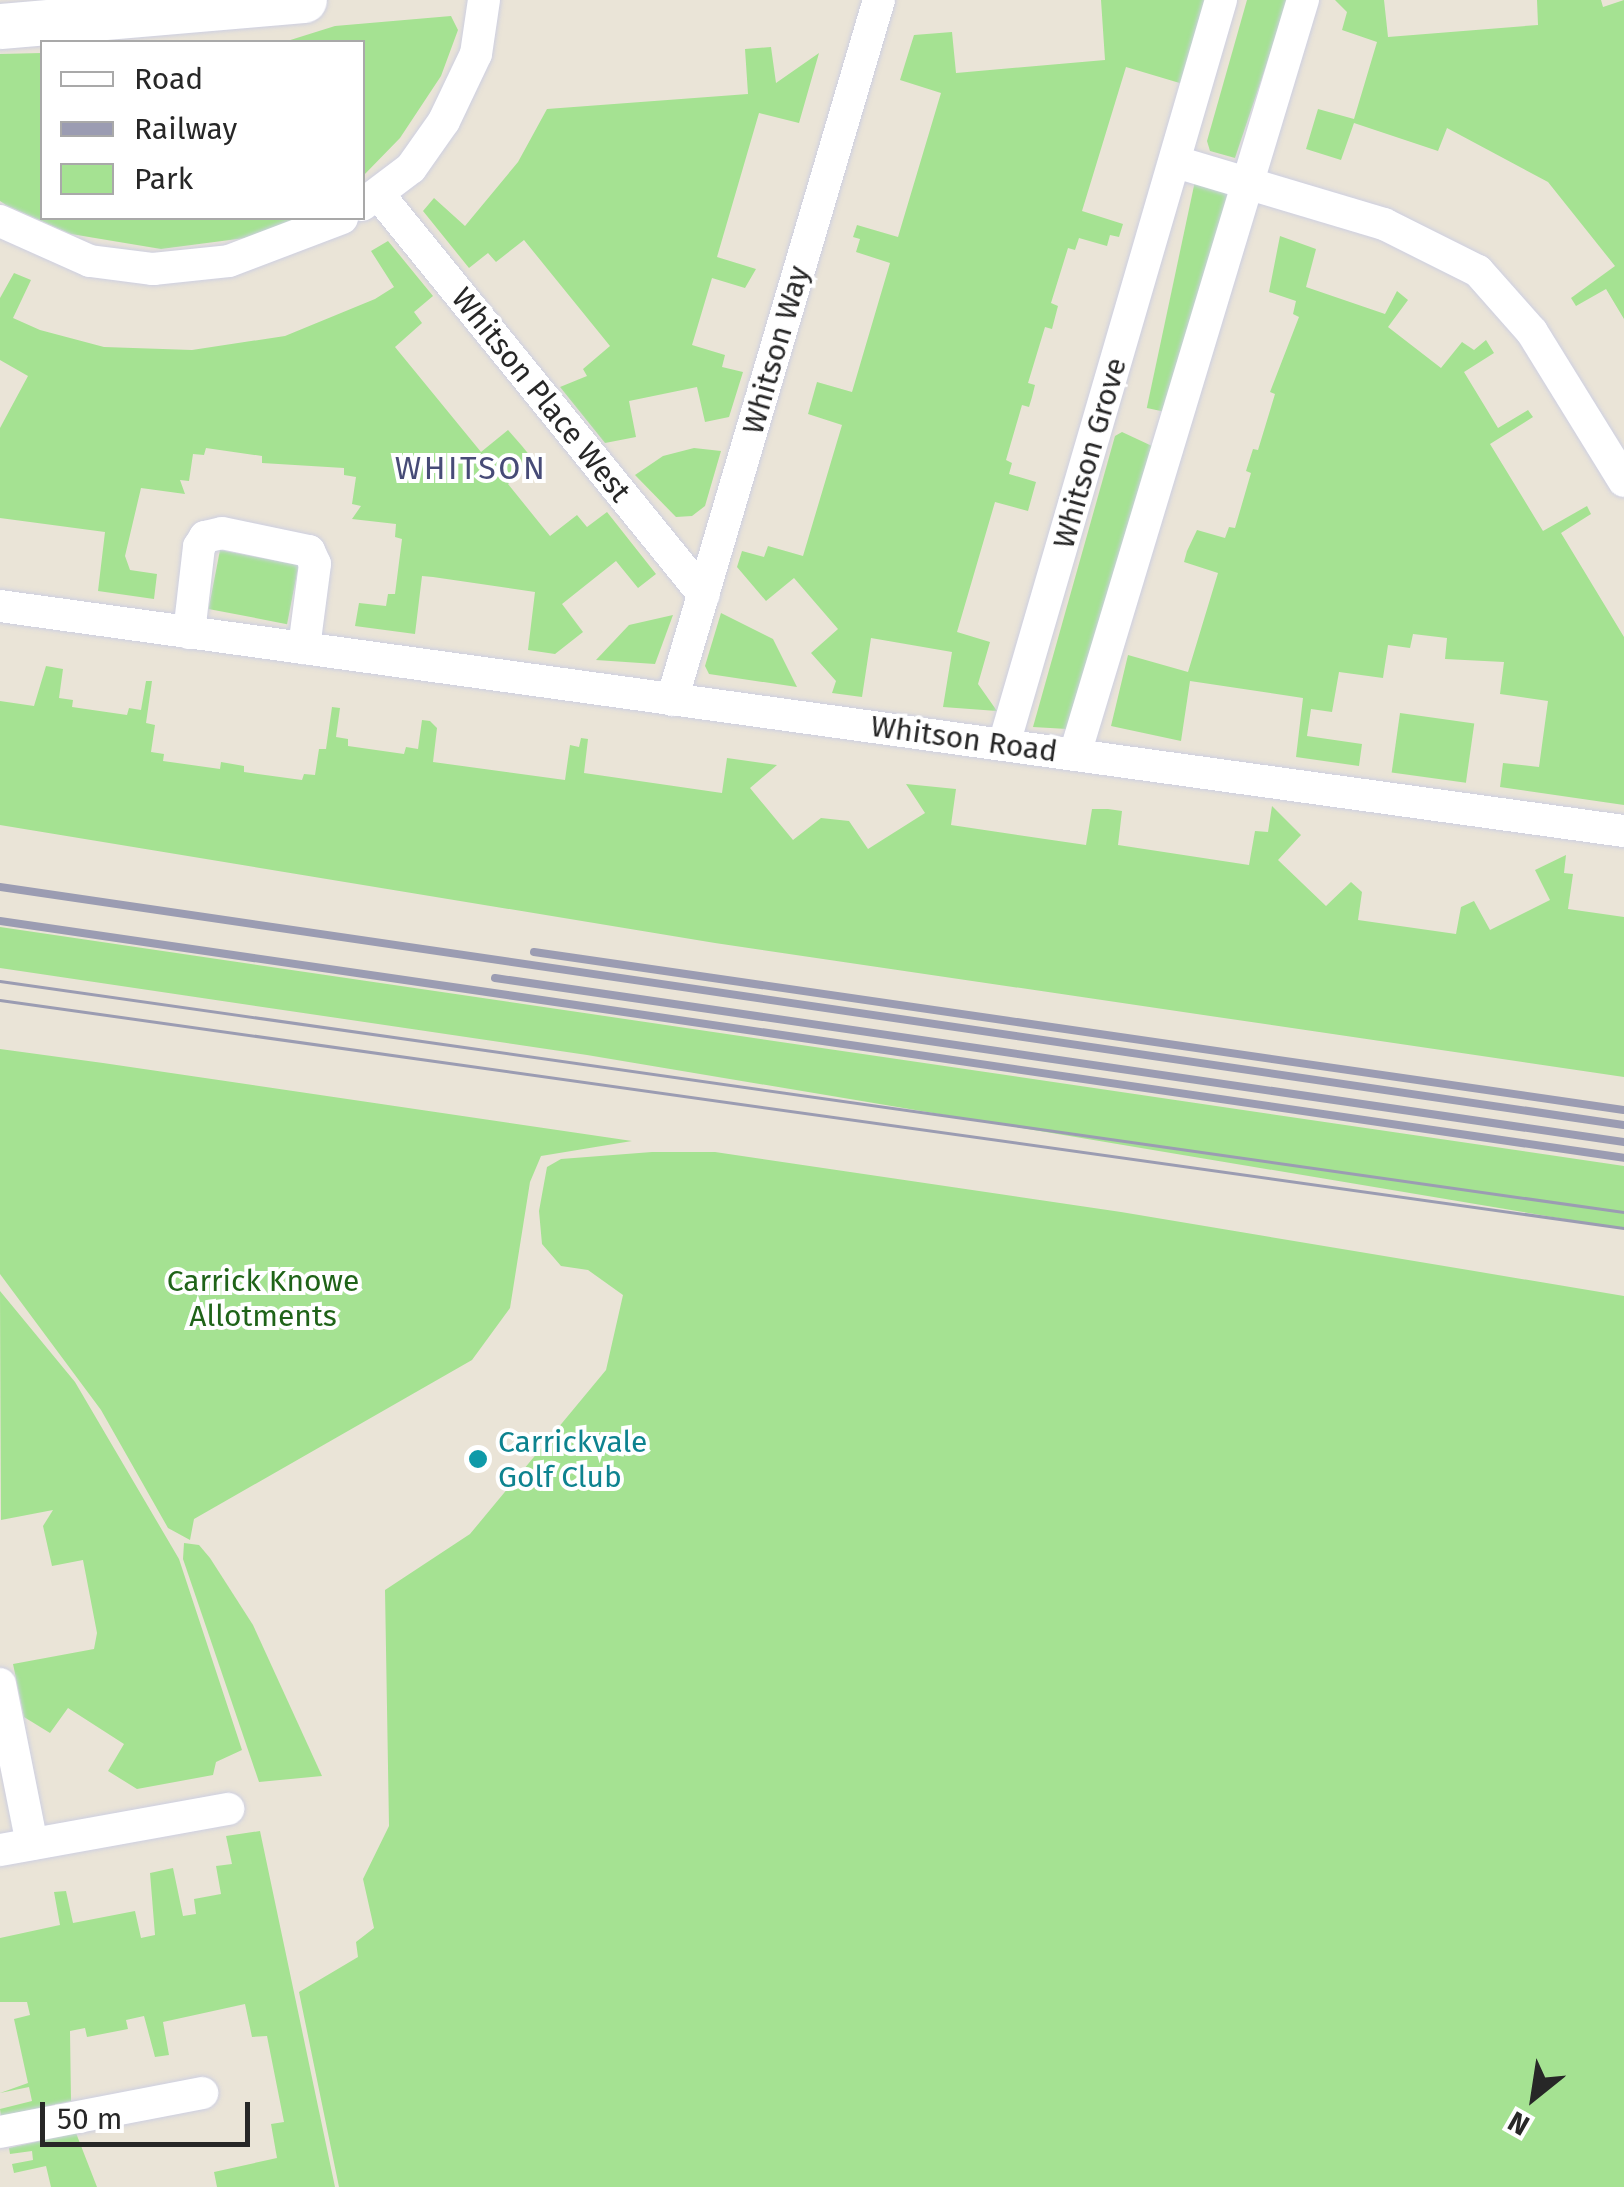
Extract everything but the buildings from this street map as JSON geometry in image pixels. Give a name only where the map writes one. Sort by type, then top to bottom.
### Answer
[{"type":"street","points":[[0,26],[65,10],[304,0]]},
{"type":"street","points":[[371,200],[422,155],[459,95],[476,54],[484,0]]},
{"type":"street","name":"Whitson Way","points":[[672,700],[879,0]]},
{"type":"street","name":"Whitson Grove","points":[[1004,744],[1221,0]]},
{"type":"street","points":[[1075,754],[1303,0]]},
{"type":"street","points":[[1176,162],[1251,182],[1424,239],[1478,271],[1532,332],[1624,481]]},
{"type":"street","name":"Whitson Place West","points":[[371,200],[704,595]]},
{"type":"street","points":[[4,234],[90,260],[153,269],[230,261],[337,220]]},
{"type":"street","points":[[189,633],[199,546],[205,536],[222,533],[309,551],[315,564],[304,648]]},
{"type":"street","name":"Whitson Road","points":[[0,606],[1624,832]]},
{"type":"street","points":[[0,1684],[16,1847],[228,1809]]},
{"type":"street","points":[[0,2132],[202,2093]]},
{"type":"green space","points":[[1101,0],[1208,0],[1183,84],[1126,67],[1082,211],[1123,224],[1119,237],[1110,235],[1107,246],[1079,238],[1075,250],[1068,248],[1051,303],[1058,306],[1052,329],[1045,327],[1028,383],[1035,385],[1032,397],[1029,407],[1022,405],[1006,460],[1012,463],[1009,474],[1036,482],[1028,511],[995,502],[957,632],[990,642],[978,684],[997,711],[943,707],[952,652],[871,638],[862,697],[832,693],[836,681],[811,653],[838,629],[794,578],[766,601],[737,567],[742,551],[764,557],[768,546],[803,556],[842,425],[808,414],[817,382],[852,392],[890,263],[856,252],[860,239],[853,237],[857,225],[898,237],[941,93],[900,80],[914,35],[952,32],[956,73],[1105,60]]},
{"type":"green space","points":[[1247,0],[1288,0],[1235,158],[1210,151],[1207,141]]},
{"type":"green space","points":[[1335,0],[1384,0],[1388,37],[1538,25],[1537,0],[1601,0],[1603,7],[1624,0],[1624,319],[1606,289],[1576,306],[1571,298],[1615,266],[1548,182],[1447,128],[1438,151],[1354,123],[1341,160],[1306,149],[1318,109],[1354,119],[1377,42],[1342,30],[1347,12]]},
{"type":"green space","points":[[451,16],[458,30],[441,76],[400,138],[365,174],[365,40],[290,40],[335,26]]},
{"type":"green space","points":[[771,47],[776,83],[819,53],[799,123],[759,113],[717,257],[756,269],[745,288],[712,278],[692,345],[725,355],[722,367],[743,372],[729,417],[705,422],[697,387],[629,401],[636,437],[605,443],[560,387],[587,376],[583,369],[610,346],[524,240],[496,262],[488,253],[469,268],[423,211],[434,198],[465,226],[518,162],[547,109],[748,94],[745,49]]},
{"type":"green space","points":[[40,53],[40,220],[294,220],[245,238],[161,249],[71,234],[6,205],[0,201],[0,54]]},
{"type":"green space","points":[[1195,181],[1229,188],[1181,415],[1147,408]]},
{"type":"green space","points":[[1280,236],[1316,249],[1306,287],[1385,314],[1397,291],[1408,300],[1388,327],[1441,368],[1462,342],[1474,350],[1486,340],[1494,353],[1464,372],[1498,428],[1528,410],[1533,417],[1490,444],[1543,531],[1587,506],[1591,514],[1561,533],[1624,637],[1624,805],[1500,787],[1503,763],[1539,767],[1548,701],[1500,694],[1504,662],[1445,659],[1447,638],[1413,634],[1410,648],[1388,645],[1383,678],[1339,672],[1332,712],[1311,709],[1307,736],[1362,744],[1359,766],[1296,757],[1303,698],[1190,681],[1181,741],[1111,726],[1128,655],[1188,672],[1218,573],[1184,562],[1187,551],[1197,530],[1225,538],[1229,527],[1235,528],[1251,473],[1246,471],[1253,449],[1258,450],[1275,394],[1270,392],[1299,317],[1293,314],[1296,301],[1269,292]]},
{"type":"green space","points":[[388,241],[433,296],[414,312],[422,323],[395,347],[481,452],[508,430],[522,446],[535,462],[508,484],[550,536],[577,515],[587,527],[607,512],[656,574],[638,588],[616,561],[562,604],[583,632],[555,654],[528,650],[535,592],[433,577],[422,576],[415,634],[355,626],[359,603],[386,606],[388,594],[395,594],[402,539],[395,537],[396,524],[352,519],[361,506],[352,504],[356,477],[344,475],[344,468],[262,463],[262,456],[206,448],[204,455],[193,454],[189,481],[180,480],[185,494],[141,488],[125,556],[130,570],[157,574],[154,599],[98,591],[105,532],[0,518],[0,428],[28,376],[0,360],[0,298],[14,273],[31,280],[13,318],[40,330],[104,347],[192,350],[285,336],[375,299],[394,287],[371,251]]},
{"type":"green space","points":[[1122,432],[1152,446],[1067,729],[1033,727],[1115,436]]},
{"type":"green space","points":[[694,448],[721,451],[705,506],[692,516],[676,517],[635,475],[663,456]]},
{"type":"green space","points":[[220,550],[299,565],[287,624],[209,609]]},
{"type":"green space","points":[[721,613],[773,639],[797,687],[709,674],[705,666]]},
{"type":"green space","points":[[673,615],[655,664],[596,660],[629,625]]},
{"type":"green space","points":[[46,666],[63,669],[59,698],[73,700],[72,707],[127,715],[129,708],[141,710],[146,681],[152,681],[146,723],[155,725],[151,752],[164,754],[163,761],[220,769],[221,762],[244,766],[244,772],[302,780],[304,774],[315,775],[319,749],[326,749],[332,707],[340,708],[336,737],[348,739],[348,746],[404,754],[406,747],[418,749],[422,720],[430,721],[437,728],[433,762],[565,780],[570,745],[579,747],[581,738],[588,739],[584,773],[722,793],[727,758],[777,765],[750,788],[793,840],[821,818],[849,821],[868,849],[925,813],[906,784],[956,789],[951,825],[1086,845],[1092,809],[1108,809],[1122,811],[1118,845],[1249,865],[1255,831],[1268,832],[1272,806],[1301,835],[1278,860],[1326,906],[1351,882],[1362,892],[1358,920],[1456,934],[1461,907],[1474,901],[1490,930],[1550,900],[1535,870],[1566,855],[1564,873],[1573,874],[1568,909],[1624,917],[1624,1077],[715,943],[0,825],[0,701],[34,706]]},
{"type":"green space","points":[[1400,713],[1474,723],[1466,783],[1392,772]]},
{"type":"green space","points":[[0,927],[1624,1166],[1624,1229],[587,1055],[0,968]]},
{"type":"green space","name":"Carrick Knowe Allotments","points":[[0,1049],[632,1141],[541,1156],[530,1182],[510,1308],[472,1360],[194,1519],[190,1540],[168,1528],[101,1410],[0,1274]]},
{"type":"green space","points":[[715,1152],[1121,1212],[1624,1296],[1624,2187],[339,2187],[299,1992],[358,1957],[356,1942],[374,1928],[363,1879],[389,1826],[385,1590],[470,1534],[606,1370],[623,1295],[588,1270],[561,1266],[542,1244],[539,1211],[547,1167],[561,1159]]},
{"type":"green space","points":[[0,1291],[75,1382],[179,1559],[242,1750],[216,1762],[213,1775],[137,1789],[108,1771],[124,1744],[68,1708],[50,1733],[24,1717],[13,1664],[94,1649],[97,1633],[83,1560],[52,1566],[43,1526],[53,1510],[1,1520]]},
{"type":"green space","points":[[184,1543],[199,1545],[210,1558],[253,1625],[322,1776],[259,1782],[183,1559]]},
{"type":"green space","points":[[260,1831],[335,2187],[217,2187],[214,2172],[277,2158],[271,2124],[284,2122],[267,2036],[252,2037],[245,2004],[163,2022],[169,2055],[155,2057],[144,2016],[126,2020],[128,2029],[87,2037],[85,2028],[70,2031],[71,2101],[1,2116],[0,2109],[32,2101],[29,2087],[0,2093],[28,2083],[14,2019],[30,2015],[27,2002],[0,2002],[0,1938],[60,1925],[54,1892],[66,1891],[73,1923],[135,1911],[141,1938],[155,1935],[150,1873],[173,1868],[183,1916],[196,1914],[194,1899],[221,1894],[216,1866],[232,1864],[226,1836]]},
{"type":"green space","points":[[76,2133],[97,2187],[51,2187],[46,2166],[14,2173],[12,2164],[33,2160],[32,2151],[10,2154],[9,2148]]},
{"type":"tram line","points":[[0,981],[1624,1212]]},
{"type":"tram line","points":[[0,1000],[1624,1228]]},
{"type":"railway","points":[[0,887],[1624,1125]]},
{"type":"railway","points":[[0,921],[1624,1158]]},
{"type":"railway","points":[[534,952],[1624,1110]]},
{"type":"railway","points":[[495,978],[1624,1142]]},
{"type":"place","name":"Carrickvale Golf Club","points":[[478,1459]]},
{"type":"district","name":"WHITSON","points":[[471,468]]}]
